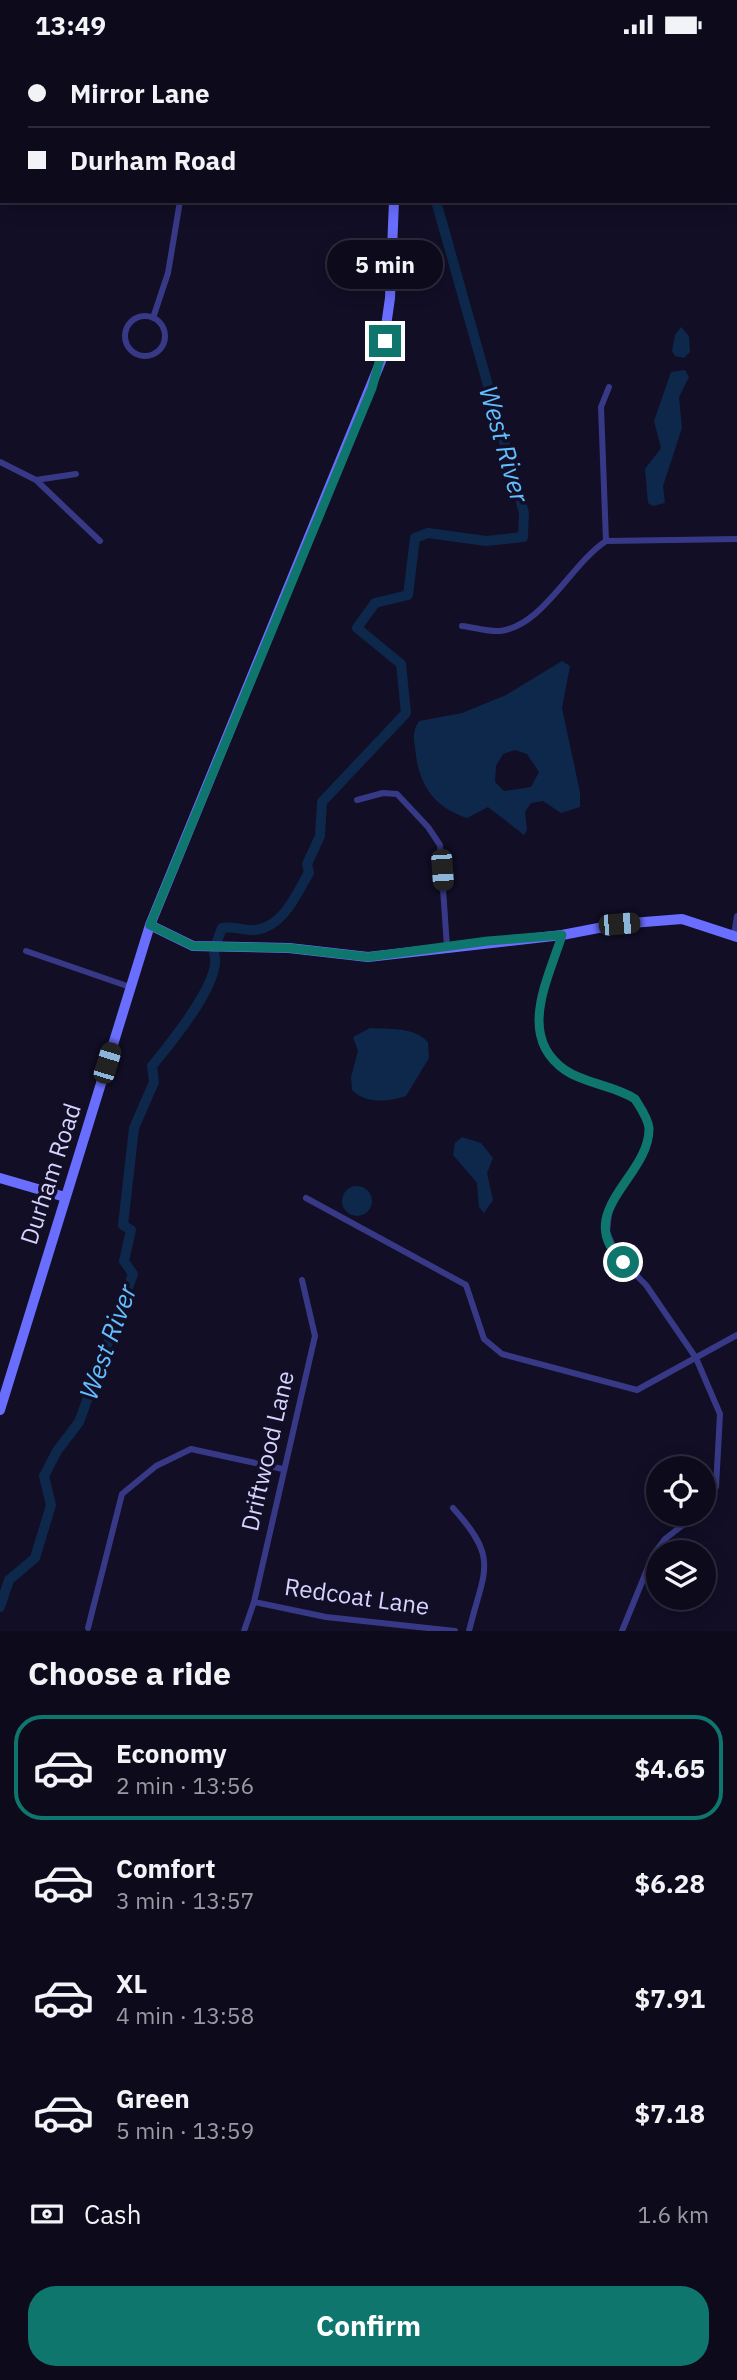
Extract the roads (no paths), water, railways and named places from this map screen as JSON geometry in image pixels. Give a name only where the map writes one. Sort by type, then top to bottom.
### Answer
[{"type":"main road","name":"Durham Road","points":[[0,1410],[150,925],[376,376],[387,323],[394,203]]},
{"type":"main road","points":[[150,925],[193,946],[289,948],[368,957],[562,935],[619,924],[682,919],[735,936]]},
{"type":"main road","points":[[0,1178],[65,1196]]},
{"type":"street","points":[[153,318],[171,262],[180,203]]},
{"type":"street","points":[[140,317],[153,318],[164,329],[163,345],[155,353],[139,355],[127,345],[127,328],[140,317]]},
{"type":"street","points":[[606,541],[601,407],[609,387]]},
{"type":"street","points":[[0,462],[36,480],[100,541]]},
{"type":"street","points":[[36,480],[76,474]]},
{"type":"street","points":[[462,626],[499,631],[527,622],[590,551],[606,541],[737,539]]},
{"type":"street","points":[[357,800],[383,793],[397,794],[436,837],[440,845],[447,947]]},
{"type":"street","points":[[735,936],[737,916]]},
{"type":"street","points":[[562,935],[537,1010],[538,1033],[551,1055],[565,1070],[626,1093],[635,1099],[649,1125],[646,1150],[610,1204],[607,1233],[617,1256],[646,1285],[695,1358],[720,1414],[716,1487]]},
{"type":"street","points":[[26,951],[130,986]]},
{"type":"street","points":[[306,1198],[466,1285],[484,1339],[502,1354],[637,1390],[737,1335]]},
{"type":"street","name":"Driftwood Lane","points":[[244,1631],[254,1602],[315,1336],[302,1280]]},
{"type":"street","points":[[88,1628],[122,1494],[156,1466],[191,1449],[283,1469]]},
{"type":"street","points":[[453,1508],[479,1539],[486,1561],[469,1631]]},
{"type":"street","points":[[622,1631],[653,1555],[665,1539],[682,1526]]},
{"type":"street","name":"Redcoat Lane","points":[[254,1602],[326,1617],[455,1631]]},
{"type":"water","points":[[681,327],[689,336],[690,352],[684,358],[675,356],[672,351],[675,335]]},
{"type":"water","points":[[685,370],[689,377],[679,397],[682,428],[663,486],[665,503],[653,506],[648,503],[645,469],[661,448],[654,421],[671,372]]},
{"type":"water","points":[[562,661],[570,666],[562,708],[580,792],[580,807],[561,813],[543,801],[531,803],[525,812],[527,830],[524,835],[488,807],[467,818],[444,807],[423,782],[414,743],[419,721],[462,713],[506,695]],"holes":[[[515,750],[527,754],[539,772],[531,787],[504,791],[495,782],[496,766],[503,754]]]},
{"type":"water","points":[[370,1028],[409,1031],[428,1042],[429,1058],[406,1096],[377,1101],[364,1098],[352,1090],[351,1077],[358,1051],[353,1037]]},
{"type":"water","points":[[462,1137],[481,1143],[493,1158],[487,1173],[493,1200],[484,1213],[479,1207],[477,1183],[453,1155],[455,1143]]},
{"type":"water","points":[[357,1186],[363,1187],[371,1195],[371,1207],[363,1215],[357,1216],[351,1215],[343,1207],[342,1201],[343,1195],[351,1187]]},
{"type":"waterway","name":"West River","points":[[217,941],[222,928],[256,930],[282,916],[309,873],[307,864],[320,836],[322,802],[406,713],[401,664],[357,628],[375,603],[408,595],[415,538],[428,533],[486,541],[523,537],[524,513],[437,203]]},
{"type":"waterway","name":"West River","points":[[0,1607],[9,1580],[35,1558],[51,1505],[44,1476],[57,1451],[79,1422],[133,1274],[124,1261],[131,1230],[123,1225],[134,1128],[154,1082],[152,1066],[182,1028],[203,995],[215,965],[214,953]]}]
